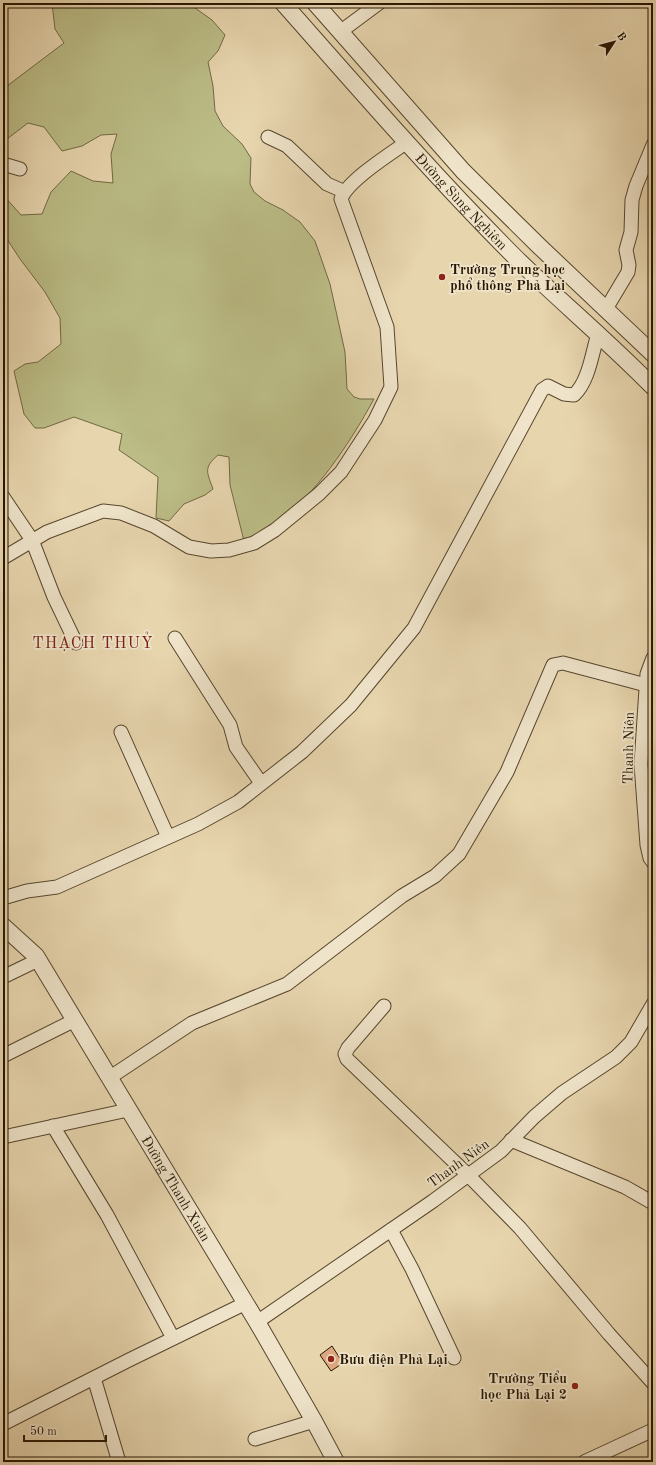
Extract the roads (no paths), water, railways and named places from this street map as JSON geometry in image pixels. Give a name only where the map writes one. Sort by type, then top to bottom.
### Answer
[{"type":"street","name":"Đường Sùng Nghiêm","points":[[283,3],[407,142],[517,258],[653,387]]},
{"type":"street","name":"Đường Sùng Nghiêm","points":[[315,3],[463,171],[653,354]]},
{"type":"street","points":[[340,32],[379,3]]},
{"type":"street","points":[[268,137],[287,146],[327,184],[343,191]]},
{"type":"street","points":[[3,558],[46,532],[103,511],[121,513],[154,526],[189,547],[211,551],[229,550],[254,543],[275,530],[319,494],[341,472],[375,420],[391,387],[387,328],[346,218],[341,199],[343,191],[407,142]]},
{"type":"street","points":[[606,309],[628,272],[629,265],[626,250],[631,232],[632,200],[636,186],[653,145]]},
{"type":"street","points":[[3,164],[20,169]]},
{"type":"street","points":[[3,898],[27,891],[57,887],[198,824],[238,802],[302,752],[351,705],[414,628],[542,390],[548,386],[564,394],[574,396],[586,376],[598,334]]},
{"type":"street","points":[[3,497],[32,540],[54,597],[76,643]]},
{"type":"street","points":[[175,638],[230,725],[236,747],[261,783]]},
{"type":"street","name":"Thanh Niên","points":[[653,658],[647,674],[641,764],[647,845],[650,858],[653,862]]},
{"type":"street","points":[[109,1078],[192,1023],[287,984],[402,896],[435,876],[459,854],[506,772],[553,665],[563,663],[646,685]]},
{"type":"street","points":[[121,732],[168,837]]},
{"type":"street","name":"Đường Thanh Xuân","points":[[3,926],[38,960],[246,1303],[336,1462]]},
{"type":"street","points":[[3,977],[38,960]]},
{"type":"street","name":"Thanh Niên","points":[[257,1322],[501,1151],[534,1117],[562,1093],[616,1057],[631,1042],[653,1004]]},
{"type":"street","points":[[384,1006],[348,1048],[345,1054],[348,1059],[468,1175],[520,1228],[609,1334],[653,1383]]},
{"type":"street","points":[[3,1056],[75,1020]]},
{"type":"street","points":[[3,1137],[128,1110]]},
{"type":"street","points":[[53,1126],[107,1215],[173,1338]]},
{"type":"street","points":[[511,1140],[625,1187],[653,1204]]},
{"type":"street","points":[[390,1230],[412,1269],[454,1358]]},
{"type":"street","points":[[3,1424],[173,1338],[246,1303]]},
{"type":"street","points":[[94,1378],[119,1462]]},
{"type":"street","points":[[255,1439],[314,1421]]},
{"type":"street","points":[[584,1462],[653,1430]]},
{"type":"place","name":"Trường Trung học phổ thông Phả Lại","points":[[442,277]]},
{"type":"place","name":"Bưu điện Phả Lại","points":[[331,1359]]},
{"type":"place","name":"Trường Tiểu học Phả Lại 2","points":[[575,1386]]},
{"type":"district","name":"THẠCH THUỶ","points":[[93,642]]}]
